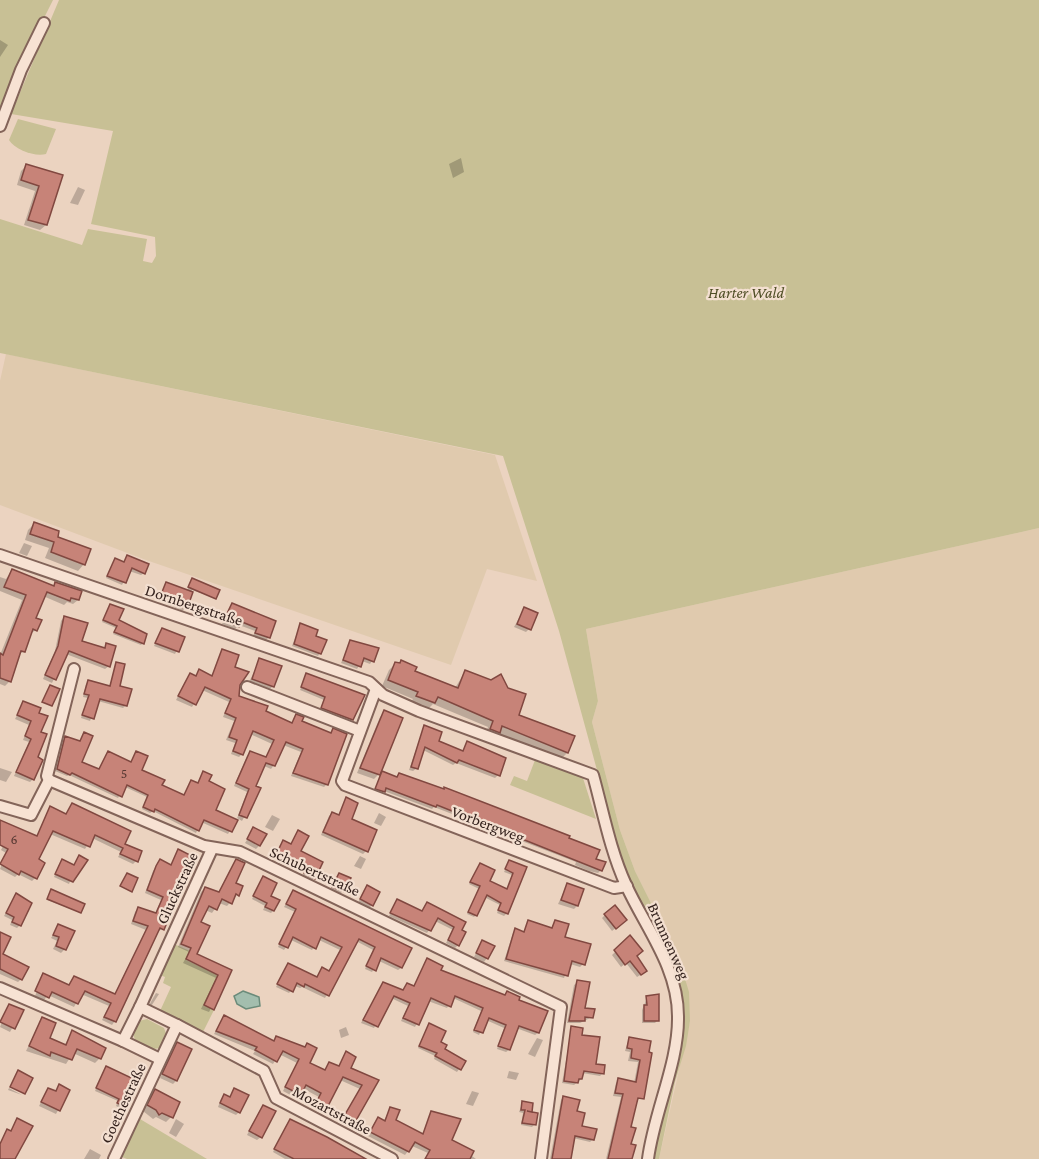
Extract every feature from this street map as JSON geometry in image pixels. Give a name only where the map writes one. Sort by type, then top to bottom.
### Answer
[{"type":"street","points":[[0,126],[21,70],[44,24]]},
{"type":"street","name":"Dornbergstraße","points":[[0,555],[369,681],[376,689],[419,711],[593,775]]},
{"type":"street","points":[[0,806],[31,815],[36,810],[49,780],[47,776],[74,669]]},
{"type":"street","points":[[247,687],[360,731],[376,689]]},
{"type":"street","name":"Vorbergweg","points":[[360,731],[342,781],[345,785],[614,888],[627,886]]},
{"type":"street","name":"Brunnenweg","points":[[593,775],[627,886],[661,952],[674,987],[678,1008],[674,1052],[652,1131],[648,1159]]},
{"type":"street","name":"Schubertstraße","points":[[49,780],[212,849],[240,852],[561,1007],[541,1159]]},
{"type":"street","name":"Gluckstraße","points":[[123,1041],[212,849]]},
{"type":"street","points":[[0,988],[160,1059]]},
{"type":"street","name":"Mozartstraße","points":[[140,1006],[264,1071],[276,1098],[392,1159]]},
{"type":"street","name":"Goethestraße","points":[[114,1159],[177,1025]]},
{"type":"shaded area","points":[[6,354],[495,455],[537,581],[487,569],[451,665],[146,560],[0,505],[0,381]]},
{"type":"shaded area","points":[[1039,528],[1039,1159],[659,1159],[690,1021],[679,959],[635,871],[620,830],[592,722],[598,701],[586,629]]},
{"type":"shaded area","points":[[243,991],[259,997],[260,1006],[246,1009],[237,1004],[234,996]]},
{"type":"green space","points":[[0,0],[53,0],[42,22],[39,20],[0,110]]},
{"type":"green space","name":"Harter Wald","points":[[59,0],[1039,0],[1039,528],[586,629],[598,701],[592,722],[620,830],[635,871],[679,959],[689,992],[690,1021],[686,1046],[675,1082],[659,1159],[652,1159],[681,1038],[684,1010],[671,959],[636,894],[621,858],[559,631],[503,456],[0,353],[0,219],[82,245],[88,229],[147,239],[143,261],[152,263],[156,256],[155,237],[91,224],[113,131],[11,114]]},
{"type":"green space","points":[[18,119],[56,129],[46,154],[26,152],[12,144],[9,140]]},
{"type":"green space","points":[[535,760],[583,778],[596,819],[510,785],[514,776],[527,781]]},
{"type":"green space","points":[[174,944],[190,951],[186,960],[218,975],[204,1005],[214,1010],[203,1032],[160,1011],[171,987],[163,983],[165,977],[160,975]]},
{"type":"green space","points":[[147,1019],[164,1028],[167,1036],[161,1048],[153,1049],[135,1040],[133,1033],[139,1021]]},
{"type":"green space","points":[[140,1119],[207,1159],[127,1159],[122,1157]]},
{"type":"building","points":[[26,164],[63,175],[47,225],[28,220],[39,186],[21,180]]},
{"type":"building","points":[[34,522],[59,531],[58,537],[91,549],[85,565],[51,552],[54,542],[30,534]]},
{"type":"building","points":[[127,555],[149,564],[145,574],[132,568],[126,583],[107,576],[115,558],[124,562]]},
{"type":"building","points":[[12,569],[54,586],[55,582],[82,591],[79,600],[71,598],[70,601],[47,592],[36,618],[42,620],[37,631],[33,629],[25,652],[21,651],[11,682],[0,678],[0,653],[3,655],[26,595],[4,587]]},
{"type":"building","points":[[192,578],[220,590],[216,599],[188,587]]},
{"type":"building","points":[[166,582],[193,592],[187,609],[160,597]]},
{"type":"building","points":[[232,603],[276,621],[270,638],[255,633],[257,628],[242,622],[239,627],[224,620]]},
{"type":"building","points":[[110,604],[124,609],[119,620],[147,634],[144,644],[114,632],[117,626],[103,620]]},
{"type":"building","points":[[524,607],[538,613],[531,630],[517,624]]},
{"type":"building","points":[[64,616],[88,623],[82,641],[105,648],[106,643],[116,646],[110,667],[69,651],[56,680],[45,675],[58,646]]},
{"type":"building","points":[[300,623],[318,630],[316,636],[327,640],[321,654],[294,644]]},
{"type":"building","points":[[162,628],[185,637],[179,652],[155,643]]},
{"type":"building","points":[[350,640],[379,648],[374,662],[364,658],[361,667],[343,660]]},
{"type":"building","points":[[222,649],[239,655],[235,667],[249,672],[240,685],[239,696],[268,706],[266,711],[292,723],[296,714],[304,717],[302,721],[331,733],[333,728],[347,734],[328,785],[293,773],[303,749],[286,742],[275,766],[266,763],[256,786],[261,788],[247,818],[239,815],[249,789],[236,783],[250,751],[266,757],[274,740],[253,731],[243,755],[233,751],[237,740],[229,737],[236,718],[225,713],[231,699],[205,687],[196,705],[178,696],[190,673],[196,676],[199,669],[212,676]]},
{"type":"building","points":[[259,658],[282,666],[274,687],[252,679]]},
{"type":"building","points":[[401,660],[417,667],[415,671],[458,688],[465,670],[491,680],[501,674],[508,688],[526,694],[519,715],[575,736],[568,753],[502,726],[500,733],[490,729],[493,721],[438,697],[435,703],[416,696],[418,692],[388,680],[395,662],[400,663]]},
{"type":"building","points":[[116,662],[125,664],[120,686],[132,689],[127,706],[100,699],[94,719],[82,715],[89,695],[84,694],[88,680],[110,686]]},
{"type":"building","points":[[306,673],[365,695],[353,720],[321,708],[325,697],[301,687]]},
{"type":"building","points":[[50,685],[60,689],[52,706],[42,702]]},
{"type":"building","points":[[23,701],[41,708],[39,713],[48,716],[41,732],[47,734],[38,757],[43,760],[34,780],[16,772],[31,739],[25,736],[31,721],[17,715]]},
{"type":"building","points":[[384,710],[403,718],[380,775],[360,768]]},
{"type":"building","points":[[424,725],[442,732],[439,741],[463,751],[467,741],[506,758],[500,776],[459,760],[457,763],[425,747],[418,769],[411,767]]},
{"type":"building","points":[[84,732],[93,736],[82,762],[99,769],[108,751],[131,762],[136,751],[148,756],[142,770],[165,780],[162,785],[184,795],[191,780],[198,783],[203,771],[212,775],[209,781],[225,789],[216,810],[238,820],[232,832],[204,820],[199,831],[155,809],[154,812],[143,807],[148,795],[127,785],[122,797],[72,773],[70,775],[57,769],[65,736],[80,741]]},
{"type":"building","points":[[382,771],[397,777],[399,773],[444,789],[444,787],[570,836],[569,838],[600,850],[596,859],[606,862],[602,871],[437,805],[436,807],[386,788],[385,792],[375,789]]},
{"type":"building","points":[[346,797],[358,803],[352,819],[377,830],[368,852],[323,832],[332,812],[339,815]]},
{"type":"building","points":[[72,803],[131,831],[125,844],[142,851],[138,862],[120,854],[123,848],[95,835],[90,847],[53,831],[39,859],[45,863],[37,879],[21,871],[19,875],[0,864],[8,849],[0,845],[0,820],[37,836],[50,806],[66,814]]},
{"type":"building","points":[[253,827],[267,834],[260,846],[247,839]]},
{"type":"building","points":[[298,830],[309,836],[301,851],[323,862],[315,879],[304,873],[307,866],[276,855],[283,840],[291,844]]},
{"type":"building","points":[[178,849],[190,855],[177,883],[182,885],[164,930],[160,928],[116,1022],[104,1017],[111,1003],[85,991],[78,1004],[52,992],[49,998],[35,991],[43,973],[69,985],[74,976],[115,994],[148,926],[133,921],[138,907],[156,913],[163,897],[147,890],[160,859],[171,865]]},
{"type":"building","points":[[79,855],[88,860],[73,882],[55,874],[62,859],[74,865]]},
{"type":"building","points":[[236,859],[245,863],[236,883],[243,886],[239,896],[236,894],[232,904],[222,899],[217,910],[209,906],[201,922],[210,926],[197,954],[232,970],[214,1010],[204,1005],[218,975],[186,959],[191,948],[181,944],[205,887],[219,892]]},
{"type":"building","points":[[509,860],[527,867],[508,914],[498,910],[501,903],[487,895],[477,916],[468,912],[480,886],[470,882],[480,863],[495,870],[490,881],[507,889],[513,873],[505,869]]},
{"type":"building","points":[[127,873],[138,878],[132,892],[120,886]]},
{"type":"building","points":[[339,873],[351,878],[345,892],[332,887]]},
{"type":"building","points":[[263,876],[277,883],[271,896],[280,900],[274,911],[265,907],[267,903],[253,896]]},
{"type":"building","points":[[567,883],[584,889],[578,906],[561,900]]},
{"type":"building","points":[[367,885],[380,892],[373,906],[360,899]]},
{"type":"building","points":[[51,889],[85,904],[81,913],[47,899]]},
{"type":"building","points":[[293,890],[412,948],[402,968],[381,958],[376,971],[366,966],[375,947],[359,939],[329,996],[305,984],[304,987],[297,983],[293,992],[277,984],[288,963],[317,977],[322,967],[329,971],[342,947],[321,937],[316,949],[293,937],[288,948],[279,944],[296,909],[286,904]]},
{"type":"building","points":[[16,893],[32,903],[21,926],[12,922],[14,917],[6,913]]},
{"type":"building","points":[[397,899],[422,911],[427,902],[466,922],[462,930],[466,932],[459,946],[448,940],[454,927],[438,918],[431,931],[390,913]]},
{"type":"building","points":[[615,905],[627,920],[616,929],[604,914]]},
{"type":"building","points":[[528,920],[552,928],[555,920],[569,924],[565,937],[591,944],[585,965],[572,961],[568,976],[506,959],[515,928],[524,932]]},
{"type":"building","points":[[58,924],[75,931],[66,950],[56,946],[59,937],[53,935]]},
{"type":"building","points":[[0,932],[11,937],[3,954],[29,967],[22,980],[0,969]]},
{"type":"building","points":[[630,935],[643,951],[637,956],[647,971],[641,975],[630,961],[625,965],[614,950]]},
{"type":"building","points":[[482,940],[495,946],[488,959],[476,953]]},
{"type":"building","points":[[427,958],[443,966],[441,970],[505,995],[507,991],[520,997],[519,1000],[548,1011],[539,1033],[519,1026],[510,1050],[498,1046],[506,1025],[489,1018],[483,1033],[474,1030],[483,1008],[455,996],[451,1007],[431,998],[419,1025],[403,1018],[410,1003],[394,996],[378,1027],[363,1020],[383,982],[403,990],[407,983],[414,986]]},
{"type":"building","points":[[577,980],[590,982],[585,1008],[595,1009],[593,1018],[585,1017],[585,1021],[569,1021]]},
{"type":"building","points":[[659,994],[659,1021],[644,1021],[646,996]]},
{"type":"building","points":[[9,1004],[24,1010],[15,1029],[0,1022]]},
{"type":"building","points":[[224,1015],[274,1041],[276,1036],[305,1047],[307,1043],[317,1048],[310,1063],[325,1070],[329,1062],[339,1066],[346,1051],[356,1057],[351,1068],[379,1080],[354,1124],[343,1118],[362,1085],[343,1077],[326,1110],[315,1105],[321,1093],[306,1085],[301,1095],[285,1087],[299,1059],[283,1051],[277,1062],[255,1050],[257,1047],[216,1031]]},
{"type":"building","points":[[42,1017],[56,1023],[50,1038],[66,1045],[72,1030],[106,1048],[101,1059],[77,1049],[72,1060],[51,1052],[50,1056],[29,1046]]},
{"type":"building","points":[[429,1023],[446,1031],[441,1042],[447,1045],[445,1049],[466,1061],[461,1070],[435,1056],[437,1053],[419,1046]]},
{"type":"building","points":[[571,1026],[583,1028],[582,1035],[600,1037],[596,1064],[605,1065],[604,1074],[584,1071],[578,1083],[564,1081]]},
{"type":"building","points":[[629,1037],[651,1041],[649,1052],[652,1053],[644,1099],[638,1098],[631,1127],[636,1128],[631,1144],[636,1145],[632,1159],[608,1159],[623,1094],[615,1093],[618,1078],[636,1082],[640,1060],[631,1058],[632,1049],[627,1048]]},
{"type":"building","points":[[177,1042],[192,1049],[177,1081],[162,1074]]},
{"type":"building","points":[[106,1066],[138,1081],[126,1107],[117,1103],[119,1099],[96,1088]]},
{"type":"building","points":[[18,1070],[33,1078],[25,1094],[10,1087]]},
{"type":"building","points":[[59,1084],[70,1090],[60,1111],[41,1102],[48,1088],[56,1091]]},
{"type":"building","points":[[234,1088],[249,1095],[240,1113],[220,1103],[224,1094],[230,1097]]},
{"type":"building","points":[[155,1089],[180,1102],[173,1118],[162,1113],[159,1115],[156,1110],[147,1105]]},
{"type":"building","points":[[563,1096],[580,1100],[577,1111],[585,1113],[582,1126],[597,1129],[594,1140],[575,1136],[571,1159],[552,1159]]},
{"type":"building","points":[[522,1101],[533,1103],[532,1112],[538,1113],[536,1125],[522,1123],[525,1110],[521,1110]]},
{"type":"building","points":[[263,1105],[276,1111],[262,1138],[249,1131]]},
{"type":"building","points":[[390,1107],[400,1110],[396,1120],[423,1134],[431,1111],[461,1119],[452,1140],[474,1151],[470,1159],[425,1159],[430,1150],[415,1142],[409,1152],[370,1132],[378,1117],[385,1121]]},
{"type":"building","points":[[17,1118],[33,1126],[15,1159],[0,1159],[0,1144],[7,1129],[11,1131]]},
{"type":"building","points":[[290,1119],[366,1159],[294,1159],[274,1149]]}]
